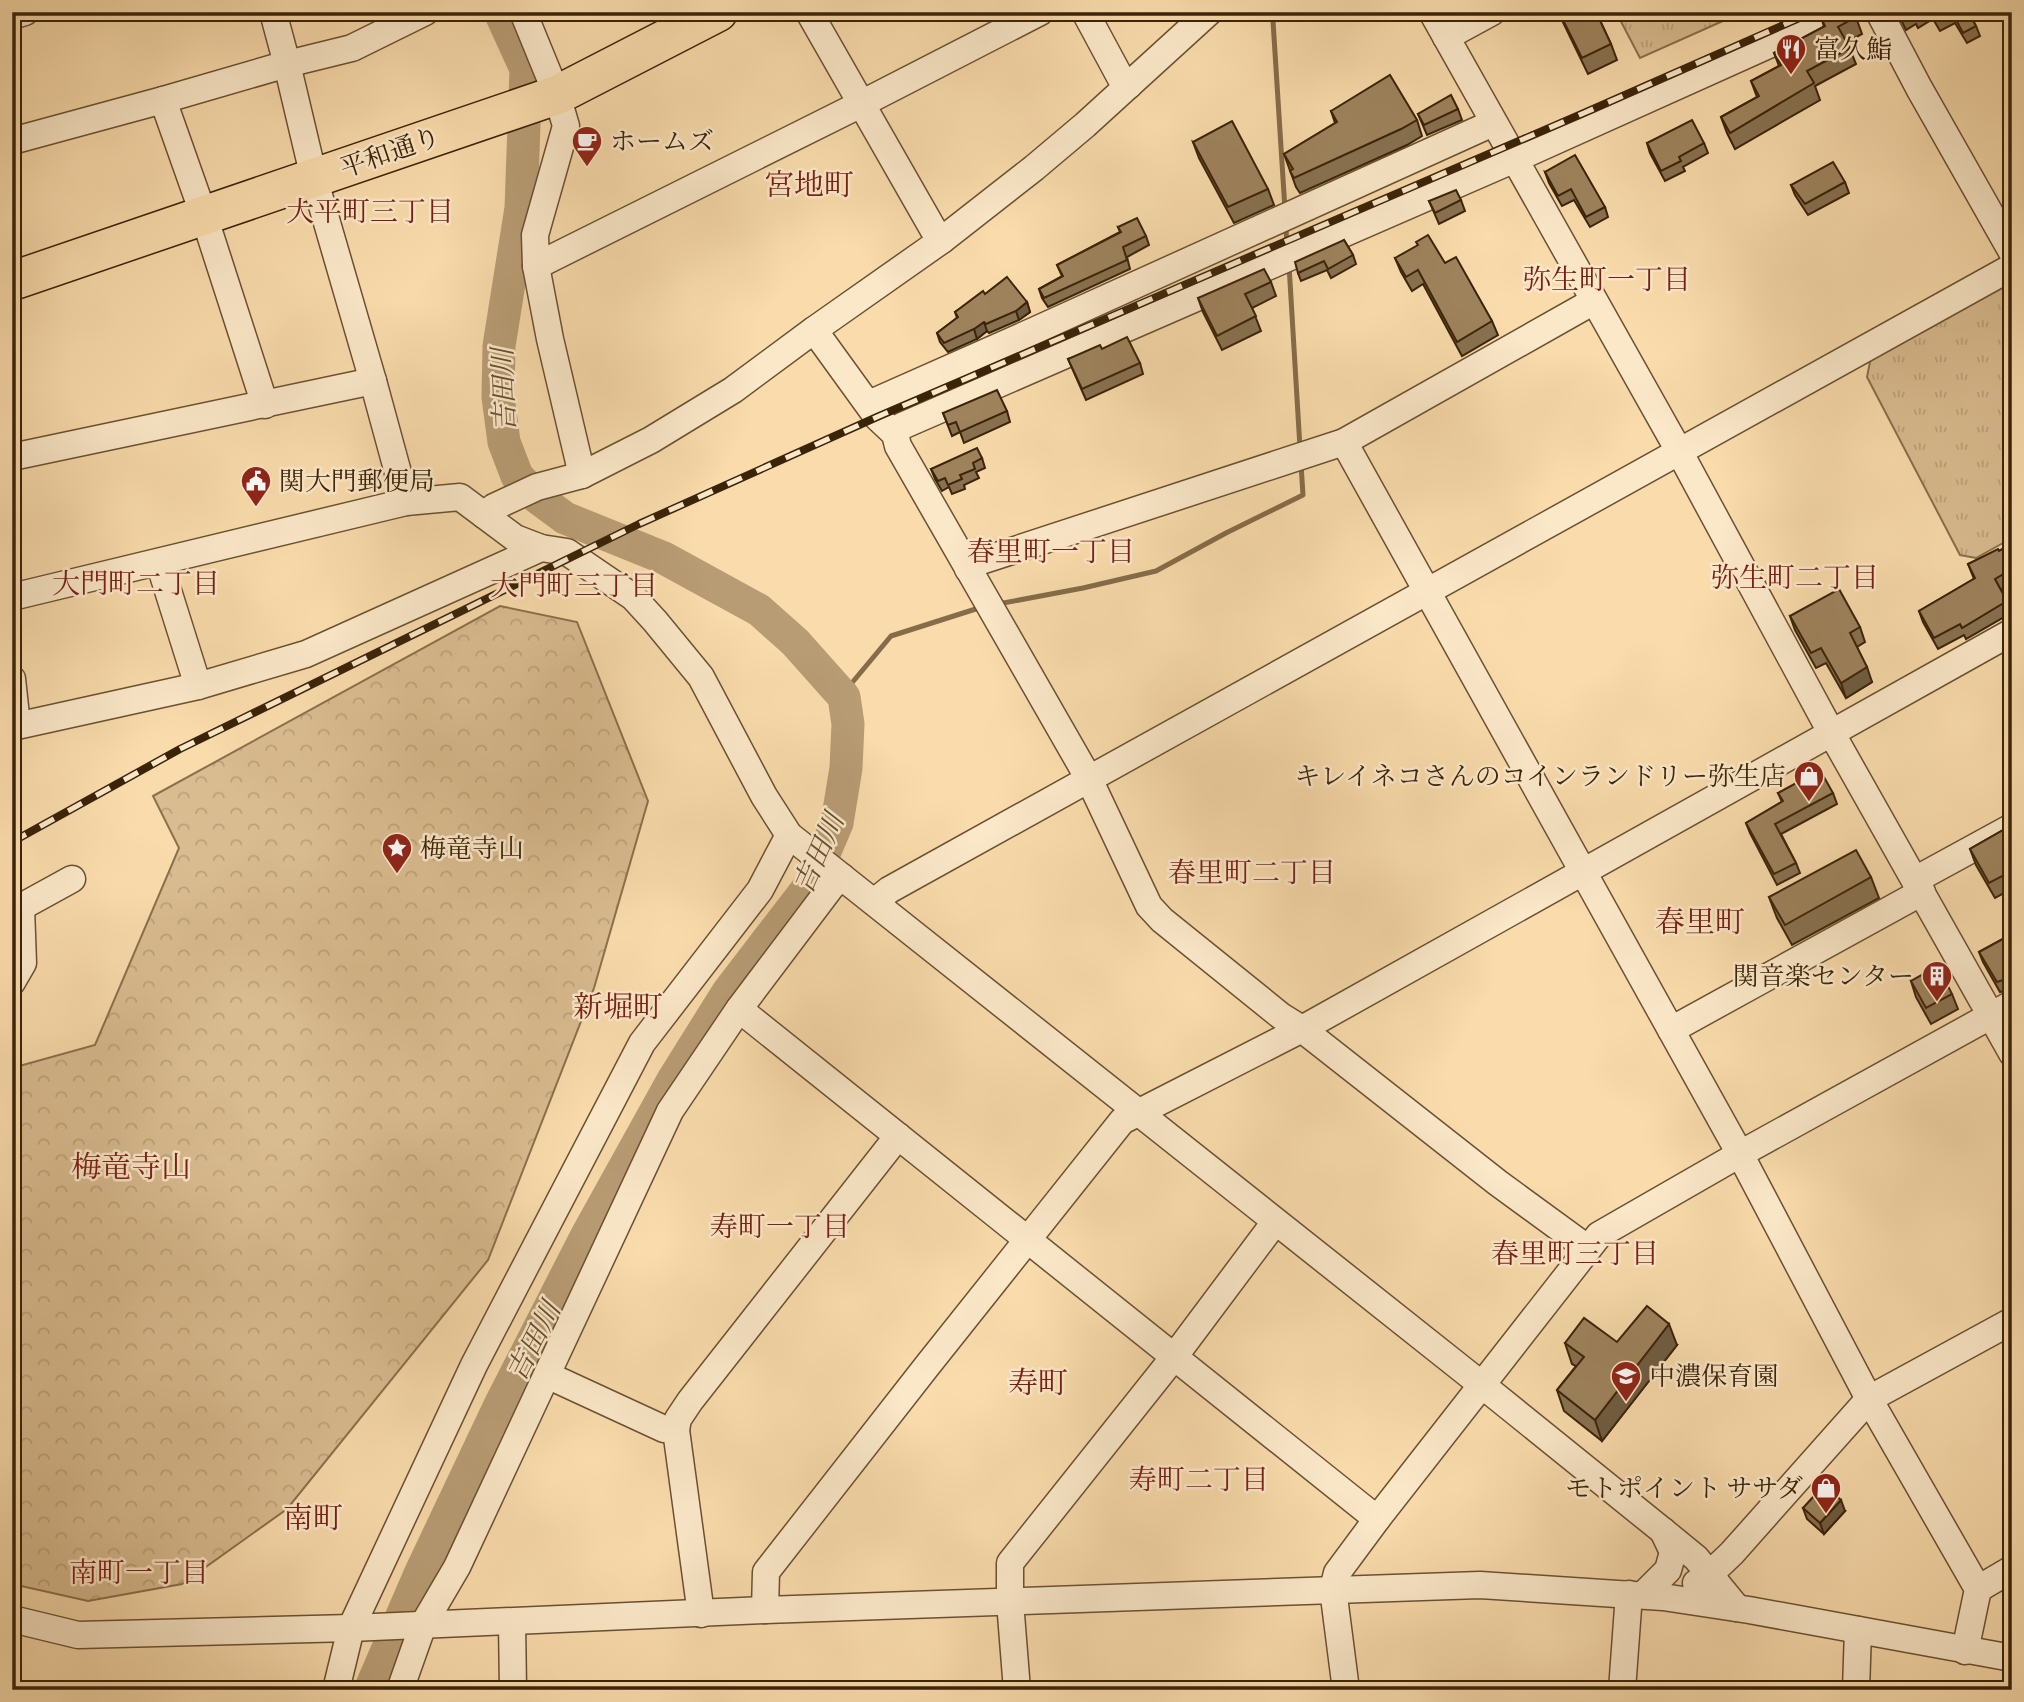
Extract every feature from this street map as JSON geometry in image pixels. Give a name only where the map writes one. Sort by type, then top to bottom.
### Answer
[{"type":"highway","name":"平和通り","points":[[12,281],[538,101],[718,12]]},
{"type":"street","points":[[12,16],[25,12]]},
{"type":"street","points":[[273,12],[314,178],[406,502]]},
{"type":"street","points":[[12,141],[352,48],[425,12]]},
{"type":"street","points":[[523,12],[538,101],[566,126],[536,235],[536,266],[582,475]]},
{"type":"street","points":[[808,12],[933,229],[942,240]]},
{"type":"street","points":[[536,266],[1040,12]]},
{"type":"street","points":[[1085,12],[1120,77],[1129,85]]},
{"type":"street","points":[[489,511],[537,487],[582,475],[651,440],[733,390],[942,240],[1034,168],[1209,12]]},
{"type":"street","points":[[1432,12],[1679,451],[1832,734],[1918,886],[2002,1010],[2012,1053]]},
{"type":"street","points":[[1446,37],[1492,12]]},
{"type":"street","points":[[895,434],[902,426],[915,420],[1515,159],[1842,12]]},
{"type":"street","points":[[1878,12],[2012,252]]},
{"type":"street","points":[[163,100],[265,405]]},
{"type":"street","points":[[869,404],[1493,123]]},
{"type":"street","points":[[874,902],[889,890],[2012,267]]},
{"type":"street","points":[[968,569],[978,562],[1343,442],[1594,301]]},
{"type":"street","points":[[814,330],[877,417],[895,434],[898,446],[1089,779],[1149,906],[1162,920],[1281,1016],[1302,1029],[1587,1248]]},
{"type":"street","points":[[12,457],[373,381]]},
{"type":"street","points":[[1343,442],[1740,1154],[1869,1399],[1978,1589],[1965,1651]]},
{"type":"street","points":[[12,597],[406,502],[460,497],[489,511],[515,538],[541,548],[568,552],[633,597],[701,677],[764,796],[793,838],[1663,1531],[1703,1566],[1737,1608]]},
{"type":"street","points":[[12,679],[15,726],[198,686],[306,654],[541,548]]},
{"type":"street","points":[[159,562],[198,686]]},
{"type":"street","points":[[765,1610],[766,1572],[1122,1121],[1302,1029],[2012,632]]},
{"type":"street","points":[[1671,1030],[1918,886],[2012,827]]},
{"type":"street","points":[[336,1690],[356,1627],[474,1365],[642,1043],[760,890],[793,838]]},
{"type":"street","points":[[400,1690],[418,1625],[457,1567],[670,1111],[739,1009],[831,887],[836,871]]},
{"type":"street","points":[[12,982],[23,963],[17,910],[72,879]]},
{"type":"street","points":[[739,1009],[1377,1519]]},
{"type":"street","points":[[1346,1690],[1333,1589],[1337,1573],[1599,1235],[2002,1010]]},
{"type":"street","points":[[701,1614],[676,1430],[678,1419],[898,1136]]},
{"type":"street","points":[[1017,1690],[1010,1602],[1010,1563],[1174,1357],[1275,1222]]},
{"type":"street","points":[[1645,1596],[1691,1586],[1703,1566],[1732,1553],[1869,1399],[2012,1321]]},
{"type":"street","points":[[547,1375],[664,1429],[676,1430]]},
{"type":"street","points":[[1622,1690],[1645,1596],[1668,1570],[1673,1552],[1663,1531]]},
{"type":"street","points":[[1732,1553],[1730,1570],[1741,1587],[1791,1617]]},
{"type":"street","points":[[1978,1589],[2012,1569]]},
{"type":"street","points":[[12,1619],[78,1635],[512,1622],[765,1610],[1480,1585],[1645,1596],[1737,1608],[2012,1658]]},
{"type":"street","points":[[512,1622],[513,1690]]},
{"type":"street","points":[[1856,1690],[1857,1630]]},
{"type":"green space","points":[[1616,12],[1743,12],[1640,58]]},
{"type":"green space","points":[[2001,282],[2012,289],[2012,538],[1976,558],[1960,555],[1867,377],[1871,357]]},
{"type":"green space","points":[[500,606],[577,622],[648,801],[594,988],[488,1260],[287,1509],[182,1584],[88,1601],[12,1584],[12,1068],[95,1045],[179,848],[153,796]]},
{"type":"building","points":[[1559,12],[1596,12],[1611,44],[1582,58]]},
{"type":"building","points":[[1838,12],[1854,12],[1856,17],[1838,27],[1850,48],[1807,71],[1814,83],[1730,133],[1721,117],[1759,96],[1751,81],[1781,65],[1774,53],[1825,26],[1822,20]]},
{"type":"building","points":[[1899,12],[1923,12],[1914,18],[1912,14],[1902,20]]},
{"type":"building","points":[[1932,12],[1952,12],[1936,21]]},
{"type":"building","points":[[1952,12],[1968,12],[1976,26],[1963,33]]},
{"type":"building","points":[[1390,75],[1417,120],[1294,178],[1290,171],[1293,169],[1284,154],[1337,122],[1331,111]]},
{"type":"building","points":[[1451,95],[1458,109],[1424,125],[1418,114]]},
{"type":"building","points":[[1692,120],[1704,143],[1679,157],[1681,161],[1661,171],[1647,143]]},
{"type":"building","points":[[1232,121],[1268,189],[1228,207],[1193,142]]},
{"type":"building","points":[[1575,155],[1605,207],[1586,217],[1571,189],[1558,196],[1545,172]]},
{"type":"building","points":[[1833,162],[1845,182],[1805,204],[1791,185]]},
{"type":"building","points":[[1456,190],[1461,200],[1435,213],[1429,201]]},
{"type":"building","points":[[1137,218],[1146,236],[1123,247],[1127,260],[1044,298],[1039,289],[1063,276],[1057,265],[1121,232],[1118,227]]},
{"type":"building","points":[[1428,235],[1445,263],[1456,257],[1492,321],[1457,342],[1418,270],[1406,277],[1395,258],[1418,245],[1416,242]]},
{"type":"building","points":[[1344,240],[1353,255],[1328,269],[1324,261],[1298,273],[1295,262]]},
{"type":"building","points":[[1264,269],[1271,282],[1245,294],[1256,316],[1217,336],[1198,298]]},
{"type":"building","points":[[1007,277],[1027,302],[1016,311],[986,324],[984,322],[944,343],[937,333],[958,317],[955,312]]},
{"type":"building","points":[[1127,337],[1140,363],[1082,389],[1068,359],[1100,345],[1102,349]]},
{"type":"building","points":[[997,390],[1007,411],[960,432],[956,422],[948,425],[943,413]]},
{"type":"building","points":[[977,448],[982,458],[973,463],[975,469],[960,475],[962,479],[948,485],[945,478],[938,481],[931,469]]},
{"type":"building","points":[[2012,544],[2012,567],[1995,579],[2007,601],[1962,628],[1960,624],[1934,638],[1919,611],[1975,578],[1968,564]]},
{"type":"building","points":[[1839,589],[1860,627],[1850,633],[1867,667],[1841,683],[1821,648],[1811,653],[1790,616]]},
{"type":"building","points":[[1820,770],[1833,793],[1775,824],[1796,863],[1774,874],[1746,823],[1783,801],[1778,793]]},
{"type":"building","points":[[2012,825],[2012,871],[1989,883],[1970,849]]},
{"type":"building","points":[[1856,850],[1871,877],[1785,925],[1769,897]]},
{"type":"building","points":[[2012,934],[2012,977],[1997,982],[1979,952]]},
{"type":"building","points":[[1938,966],[1952,994],[1926,1008],[1911,981]]},
{"type":"building","points":[[1647,1306],[1669,1324],[1595,1420],[1557,1390],[1584,1357],[1565,1343],[1584,1318],[1617,1342]]},
{"type":"building","points":[[1824,1485],[1841,1500],[1820,1523],[1803,1508]]},
{"type":"waterway","name":"吉田川","points":[[370,1690],[420,1574],[500,1405],[587,1235],[673,1080],[728,992],[811,884],[837,823],[846,768],[848,724],[844,697],[795,642],[759,610],[664,558],[565,518],[538,498],[517,476],[504,442],[498,397],[499,346],[521,208],[526,69],[500,12]]},
{"type":"waterway","points":[[1285,210],[1273,21],[1288,12]]},
{"type":"waterway","points":[[1286,227],[1287,249]]},
{"type":"waterway","points":[[1289,265],[1300,448]]},
{"type":"waterway","points":[[998,604],[1156,571],[1303,495],[1301,464]]},
{"type":"waterway","points":[[844,697],[851,684],[891,636],[982,607]]},
{"type":"railway","points":[[12,842],[180,749],[639,524],[877,417],[1813,12]]},
{"type":"place","name":"富久鮨","points":[[1791,76]]},
{"type":"place","name":"ホームズ","points":[[587,168]]},
{"type":"place","name":"関大門郵便局","points":[[256,508]]},
{"type":"place","name":"キレイネコさんのコインランドリー弥生店","points":[[1809,803]]},
{"type":"place","name":"梅竜寺山","points":[[397,875]]},
{"type":"place","name":"関音楽センター","points":[[1937,1003]]},
{"type":"place","name":"中濃保育園","points":[[1626,1403]]},
{"type":"place","name":"モトポイント ササダ","points":[[1826,1515]]},
{"type":"district","name":"宮地町","points":[[809,185]]},
{"type":"district","name":"大平町三丁目","points":[[370,211]]},
{"type":"district","name":"弥生町一丁目","points":[[1607,279]]},
{"type":"district","name":"春里町一丁目","points":[[1051,551]]},
{"type":"district","name":"弥生町二丁目","points":[[1795,577]]},
{"type":"district","name":"大門町二丁目","points":[[136,583]]},
{"type":"district","name":"大門町三丁目","points":[[574,585]]},
{"type":"district","name":"春里町二丁目","points":[[1252,872]]},
{"type":"district","name":"春里町","points":[[1700,922]]},
{"type":"district","name":"新堀町","points":[[618,1007]]},
{"type":"district","name":"梅竜寺山","points":[[131,1167]]},
{"type":"district","name":"寿町一丁目","points":[[780,1226]]},
{"type":"district","name":"春里町三丁目","points":[[1575,1253]]},
{"type":"district","name":"寿町","points":[[1038,1383]]},
{"type":"district","name":"寿町二丁目","points":[[1199,1479]]},
{"type":"district","name":"南町","points":[[313,1518]]},
{"type":"district","name":"南町一丁目","points":[[139,1572]]}]
